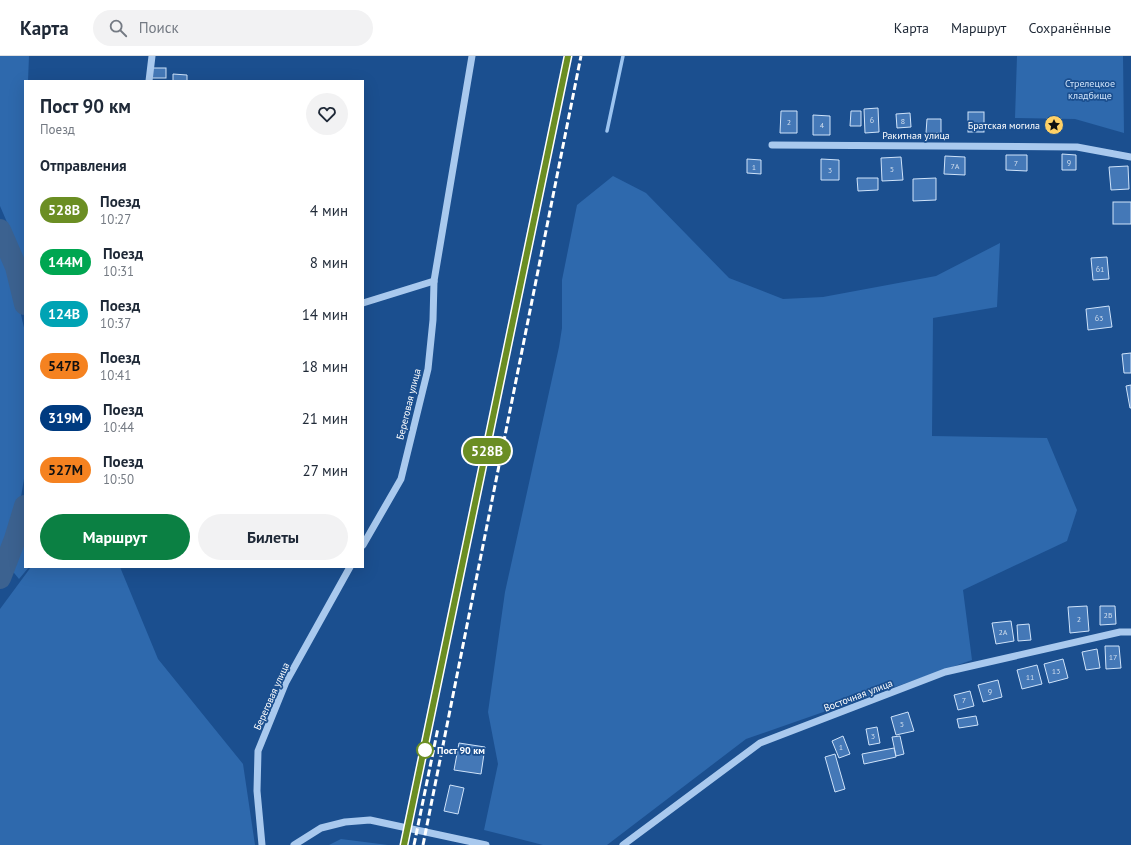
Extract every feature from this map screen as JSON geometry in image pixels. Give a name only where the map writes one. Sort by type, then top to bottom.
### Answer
[{"type":"street","points":[[149,80],[152,56]]},
{"type":"street","name":"Береговая улица","points":[[364,542],[400,479],[428,369],[433,320],[434,281],[472,56]]},
{"type":"street","name":"Ракитная улица","points":[[772,144],[1077,147],[1131,157]]},
{"type":"street","points":[[364,304],[434,281]]},
{"type":"street","name":"Береговая улица","points":[[262,845],[257,791],[258,751],[286,682],[349,568]]},
{"type":"street","name":"Восточная улица","points":[[623,845],[760,743],[945,672],[1120,632],[1131,632]]},
{"type":"street","points":[[294,845],[321,828],[345,822],[370,820],[486,845]]},
{"type":"green space","points":[[0,56],[29,56],[28,80],[24,80],[24,262],[0,206]]},
{"type":"green space","name":"Стрелецкое кладбище","points":[[1017,56],[1123,56],[1124,133],[1075,119],[1015,118]]},
{"type":"green space","points":[[613,176],[646,193],[729,278],[783,299],[823,297],[936,276],[1000,243],[997,307],[933,318],[932,436],[1047,438],[1077,510],[1067,541],[963,590],[972,660],[746,739],[607,845],[543,845],[484,830],[498,764],[488,712],[505,592],[559,347],[562,328],[562,280],[577,205]]},
{"type":"green space","points":[[0,242],[10,267],[24,328],[24,479],[19,509],[0,566]]},
{"type":"green space","points":[[24,543],[24,568],[28,568],[19,579],[10,568],[17,559]]},
{"type":"green space","points":[[30,568],[120,568],[158,659],[243,764],[255,845],[0,845],[0,609]]},
{"type":"green space","points":[[341,839],[388,845],[329,845]]},
{"type":"building","points":[[151,68],[166,68],[166,78],[151,78]]},
{"type":"building","points":[[173,74],[187,75],[187,80],[173,80]]},
{"type":"building","points":[[878,108],[879,132],[865,133],[864,109]]},
{"type":"building","points":[[781,111],[797,111],[797,133],[780,133]]},
{"type":"building","points":[[851,111],[861,111],[861,126],[850,126]]},
{"type":"building","points":[[968,112],[984,112],[984,132],[968,132]]},
{"type":"building","points":[[910,113],[911,127],[897,128],[896,114]]},
{"type":"building","points":[[813,115],[830,116],[830,135],[813,135]]},
{"type":"building","points":[[927,119],[941,119],[941,133],[926,133]]},
{"type":"building","points":[[1062,154],[1076,155],[1076,170],[1062,170]]},
{"type":"building","points":[[1006,155],[1027,155],[1027,171],[1006,170]]},
{"type":"building","points":[[945,156],[965,157],[965,175],[944,174]]},
{"type":"building","points":[[901,157],[903,180],[882,181],[881,158]]},
{"type":"building","points":[[747,159],[761,160],[761,174],[747,173]]},
{"type":"building","points":[[821,159],[839,160],[839,180],[821,180]]},
{"type":"building","points":[[1128,166],[1129,189],[1111,190],[1109,167]]},
{"type":"building","points":[[857,178],[878,178],[878,190],[858,191]]},
{"type":"building","points":[[936,178],[936,200],[913,201],[913,179]]},
{"type":"building","points":[[1113,202],[1131,202],[1131,224],[1113,224]]},
{"type":"building","points":[[1107,257],[1109,279],[1093,280],[1091,258]]},
{"type":"building","points":[[1109,306],[1112,327],[1088,330],[1086,309]]},
{"type":"building","points":[[1131,353],[1131,373],[1124,373],[1122,354]]},
{"type":"building","points":[[1131,385],[1131,408],[1130,408],[1126,386]]},
{"type":"building","points":[[1087,606],[1089,631],[1070,633],[1068,607]]},
{"type":"building","points":[[1100,606],[1115,606],[1116,624],[1100,625]]},
{"type":"building","points":[[1011,621],[1014,641],[996,644],[992,623]]},
{"type":"building","points":[[1029,624],[1031,640],[1018,641],[1017,625]]},
{"type":"building","points":[[1105,646],[1119,646],[1121,668],[1106,669]]},
{"type":"building","points":[[1097,649],[1100,668],[1086,670],[1082,652]]},
{"type":"building","points":[[1063,659],[1068,678],[1049,683],[1044,664]]},
{"type":"building","points":[[1037,665],[1042,684],[1022,689],[1017,670]]},
{"type":"building","points":[[998,680],[1002,697],[983,702],[978,685]]},
{"type":"building","points":[[970,691],[974,706],[958,710],[954,695]]},
{"type":"building","points":[[908,712],[914,731],[896,735],[891,717]]},
{"type":"building","points":[[976,716],[978,725],[959,728],[957,719]]},
{"type":"building","points":[[877,727],[880,743],[869,745],[866,729]]},
{"type":"building","points":[[843,736],[850,754],[839,758],[832,741]]},
{"type":"building","points":[[900,736],[904,754],[896,756],[892,737]]},
{"type":"building","points":[[459,743],[485,747],[481,774],[454,770]]},
{"type":"building","points":[[894,748],[896,757],[864,764],[862,754]]},
{"type":"building","points":[[835,754],[845,789],[835,792],[825,757]]},
{"type":"building","points":[[450,785],[464,788],[458,814],[444,811]]},
{"type":"waterway","points":[[607,131],[623,56]]},
{"type":"waterway","points":[[0,230],[16,267],[24,300]]},
{"type":"waterway","points":[[0,578],[15,539],[24,509]]},
{"type":"railway","points":[[404,845],[568,56]]},
{"type":"railway","points":[[423,845],[581,56]]},
{"type":"railway","points":[[414,845],[438,728]]},
{"type":"train","name":"528В","points":[[404,845],[439,683],[568,56]]},
{"type":"place","name":"Братская могила","points":[[1054,125]]},
{"type":"place","name":"Пост 90 км","points":[[425,750]]}]
